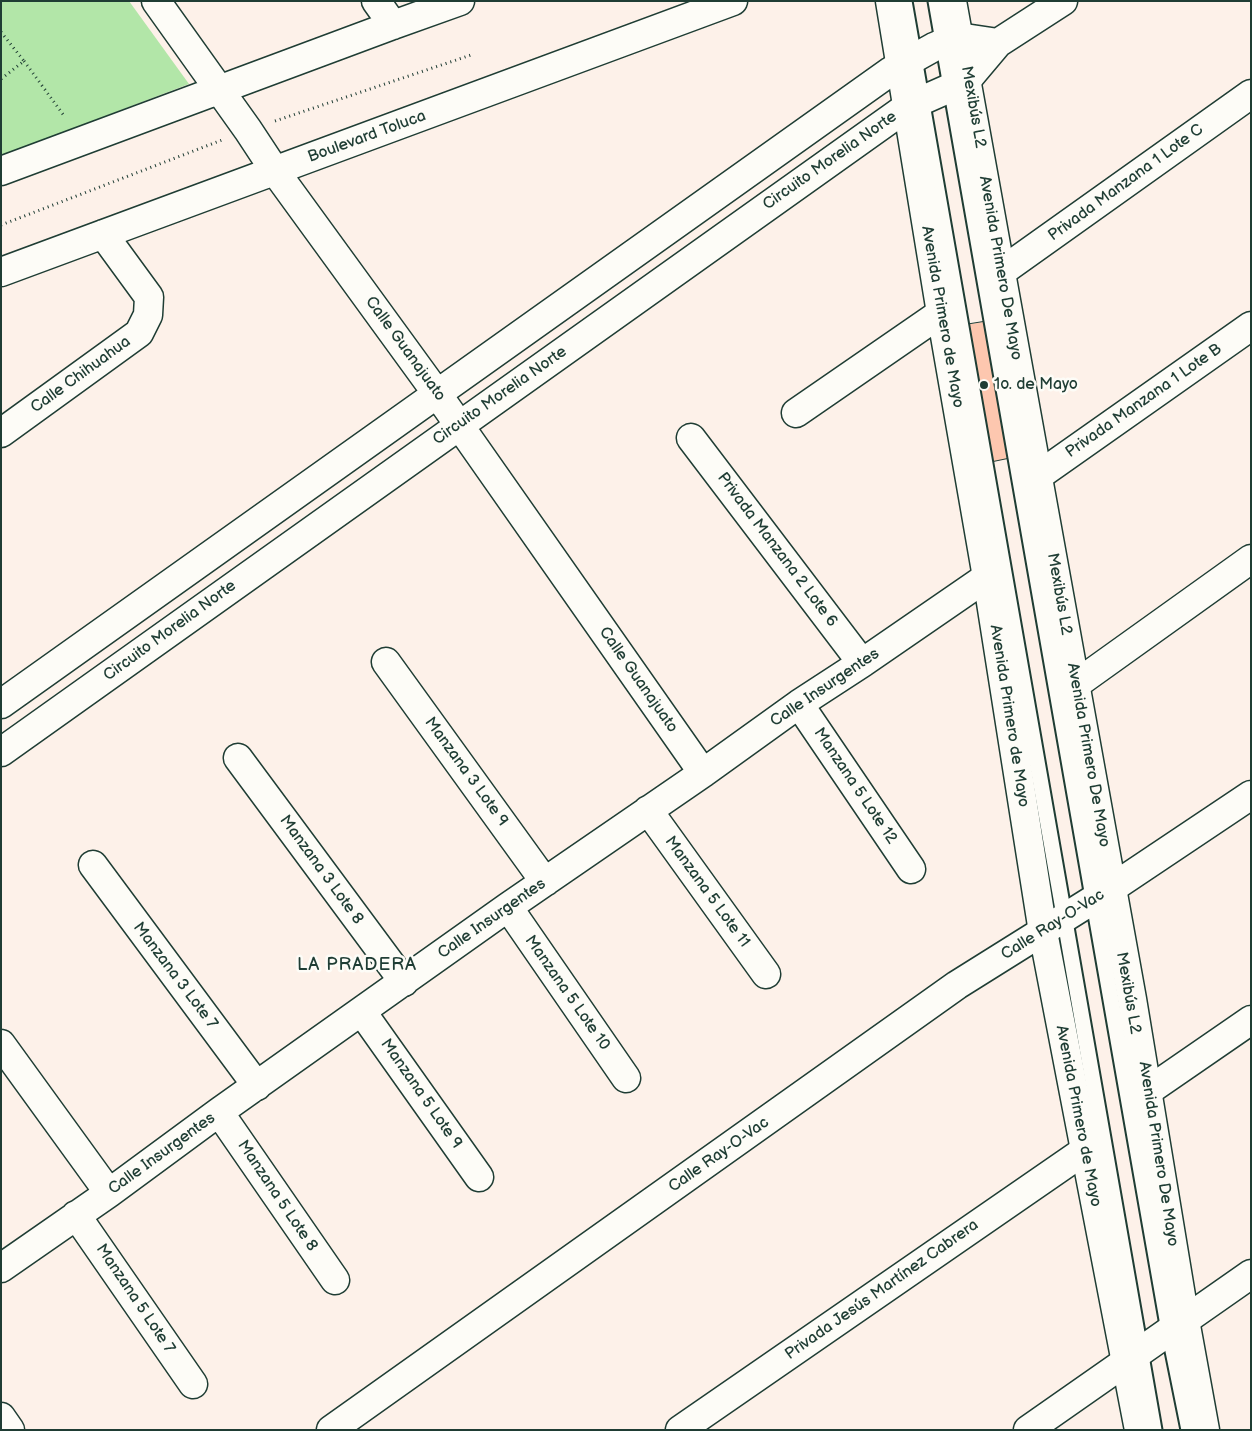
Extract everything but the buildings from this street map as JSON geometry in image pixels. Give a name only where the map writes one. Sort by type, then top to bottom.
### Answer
[{"type":"main road","name":"Calle Guanajuato","points":[[156,1],[275,171],[438,394],[703,773]]},
{"type":"main road","points":[[376,1],[393,25]]},
{"type":"main road","points":[[1,171],[460,1]]},
{"type":"main road","name":"Boulevard Toluca","points":[[1,272],[733,1]]},
{"type":"main road","name":"Avenida Primero de Mayo","points":[[890,1],[907,62],[914,104],[941,313],[988,577],[1043,932],[1084,1150],[1133,1356],[1139,1430]]},
{"type":"main road","points":[[952,1],[951,40],[959,84]]},
{"type":"main road","name":"Circuito Morelia Norte","points":[[1,752],[459,425],[914,104],[959,84],[998,43],[1064,1]]},
{"type":"main road","points":[[1,704],[891,71],[951,40],[998,43]]},
{"type":"main road","name":"Avenida Primero De Mayo","points":[[959,84],[1001,272],[1038,476],[1075,685],[1103,894],[1148,1092],[1177,1325],[1205,1430]]},
{"type":"main road","name":"Privada Manzana 1 Lote C","points":[[1001,272],[1251,94]]},
{"type":"main road","name":"Calle Chihuahua","points":[[1,433],[139,333],[148,314],[148,297],[103,234]]},
{"type":"main road","points":[[796,413],[941,313]]},
{"type":"main road","name":"Privada Manzana 1 Lote B","points":[[1038,476],[1251,326]]},
{"type":"main road","name":"Privada Manzana 2 Lote 6","points":[[691,438],[862,663]]},
{"type":"main road","points":[[1075,685],[1251,559]]},
{"type":"main road","name":"Calle Insurgentes","points":[[1,1268],[109,1193],[219,1112],[508,907],[703,773],[799,704],[988,577]]},
{"type":"main road","name":"Manzana 3 Lote 9","points":[[386,662],[545,882]]},
{"type":"main road","name":"Manzana 5 Lote 12","points":[[799,704],[910,869]]},
{"type":"main road","name":"Manzana 3 Lote 8","points":[[238,758],[404,982]]},
{"type":"main road","name":"Calle Ray-O-Vac","points":[[331,1430],[957,985],[1103,894],[1251,795]]},
{"type":"main road","name":"Manzana 5 Lote 11","points":[[648,810],[766,974]]},
{"type":"main road","name":"Manzana 3 Lote 7","points":[[92,865],[257,1086]]},
{"type":"main road","name":"Manzana 5 Lote 10","points":[[508,907],[626,1078]]},
{"type":"main road","name":"Manzana 5 Lote 9","points":[[362,1012],[479,1177]]},
{"type":"main road","points":[[1148,1092],[1251,1020]]},
{"type":"main road","points":[[1,1044],[109,1193]]},
{"type":"main road","name":"Manzana 5 Lote 8","points":[[219,1112],[335,1280]]},
{"type":"main road","name":"Privada Jesús Martínez Cabrera","points":[[680,1430],[1084,1150]]},
{"type":"main road","name":"Manzana 5 Lote 7","points":[[76,1215],[192,1384]]},
{"type":"main road","points":[[1028,1430],[1251,1274]]},
{"type":"main road","points":[[1,1417],[10,1430]]},
{"type":"lane","points":[[904,1],[907,62]]},
{"type":"lane","points":[[936,1],[951,40]]},
{"type":"lane","name":"Mexibús L2","points":[[959,84],[1103,894],[1177,1325],[1189,1430]]},
{"type":"lane","points":[[914,104],[1065,917],[1133,1356],[1154,1430]]},
{"type":"path","points":[[1,32],[83,140]]},
{"type":"path","points":[[1,79],[24,61]]},
{"type":"green space","points":[[1,1],[129,1],[189,84],[1,156]]},
{"type":"place","name":"1o. de Mayo","points":[[984,385]]},
{"type":"district","name":"LA PRADERA","points":[[357,965]]}]
